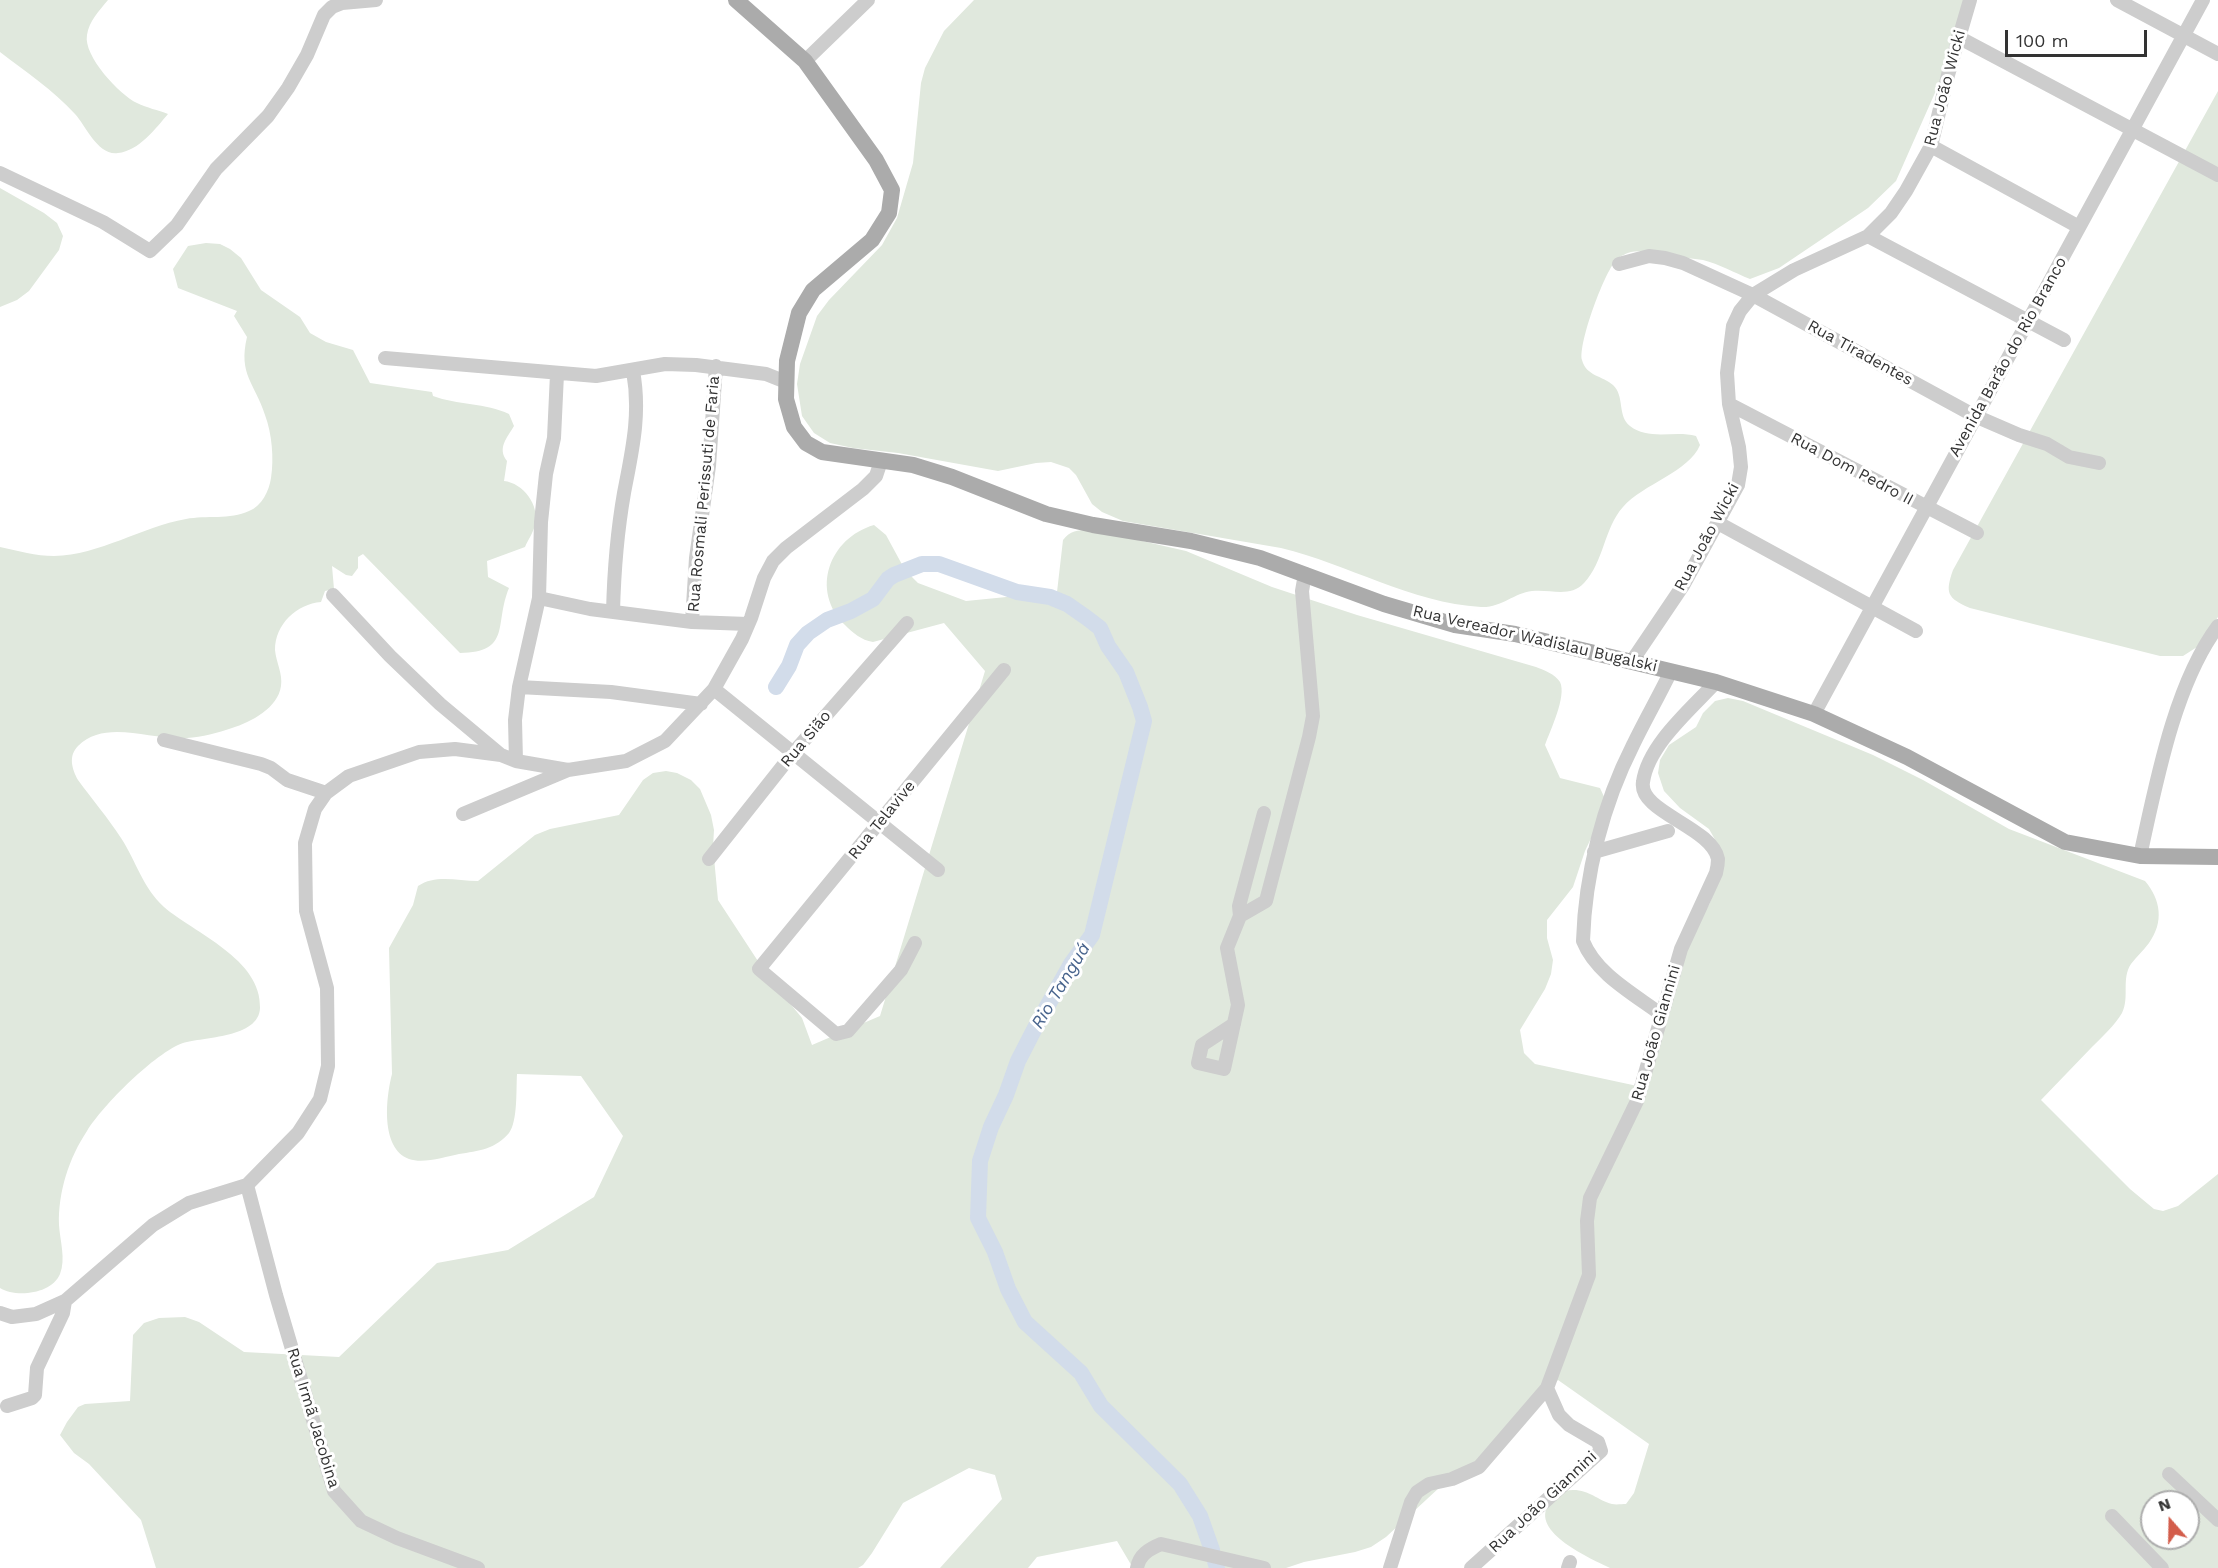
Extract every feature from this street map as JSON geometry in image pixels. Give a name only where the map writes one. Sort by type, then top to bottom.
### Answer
[{"type":"main road","name":"Rua Vereador Wadislau Bugalski","points":[[736,0],[805,61],[876,160],[892,190],[889,213],[872,240],[813,290],[799,313],[787,361],[786,399],[794,427],[806,443],[822,452],[913,465],[952,477],[1046,514],[1093,525],[1191,541],[1260,558],[1384,604],[1455,625],[1515,634],[1716,682],[1814,714],[1907,757],[2065,842],[2140,856],[2218,857]]},
{"type":"street","points":[[0,173],[103,222],[150,251],[177,225],[216,169],[274,107],[307,55],[324,15],[332,7],[342,3],[376,0]]},
{"type":"street","points":[[805,61],[868,0]]},
{"type":"street","name":"Rua João Wicki","points":[[1632,661],[1684,584],[1738,485],[1741,467],[1729,404],[1727,373],[1733,326],[1740,311],[1753,295],[1794,270],[1868,236],[1891,213],[1931,146],[1970,0]]},
{"type":"street","points":[[2117,0],[2218,54]]},
{"type":"street","name":"Avenida Barão do Rio Branco","points":[[1814,714],[2203,0]]},
{"type":"street","points":[[1958,38],[2218,175]]},
{"type":"street","points":[[1931,146],[2079,227]]},
{"type":"street","points":[[1868,236],[2064,340]]},
{"type":"street","name":"Rua Tiradentes","points":[[1618,264],[1649,256],[1683,263],[1753,295],[1975,416],[2047,444],[2069,457],[2099,463]]},
{"type":"street","points":[[385,358],[557,374],[596,375],[633,371],[665,364],[716,366],[766,374],[786,382]]},
{"type":"street","name":"Rua Rosmali Perissuti de Faria","points":[[692,622],[696,558],[709,466],[716,366]]},
{"type":"street","points":[[613,612],[616,544],[624,492],[633,455],[636,424],[636,388],[633,371]]},
{"type":"street","points":[[516,761],[515,720],[519,687],[539,598],[541,522],[546,474],[554,438],[557,374]]},
{"type":"street","name":"Rua Dom Pedro II","points":[[1729,404],[1977,533]]},
{"type":"street","points":[[463,814],[568,770],[626,760],[665,741],[714,690],[748,624],[764,578],[773,561],[786,548],[863,489],[876,476],[881,461]]},
{"type":"street","points":[[1718,523],[1916,631]]},
{"type":"street","points":[[1240,916],[1266,901],[1311,727],[1313,716],[1302,591],[1305,574]]},
{"type":"street","points":[[333,595],[390,656],[440,704],[501,755]]},
{"type":"street","points":[[539,598],[613,612],[692,622],[748,624]]},
{"type":"street","name":"Rua Sião","points":[[709,859],[793,753],[907,622]]},
{"type":"street","points":[[2140,856],[2160,768],[2178,705],[2210,637],[2218,626]]},
{"type":"street","name":"Rua Telavive","points":[[915,943],[901,970],[848,1031],[836,1034],[759,969],[1004,670]]},
{"type":"street","points":[[1662,1015],[1606,973],[1587,951],[1583,941],[1583,927],[1594,852],[1609,802],[1632,746],[1671,671]]},
{"type":"street","name":"Rua João Giannini","points":[[1471,1568],[1601,1451],[1598,1442],[1569,1425],[1558,1415],[1547,1388],[1589,1275],[1587,1221],[1590,1198],[1637,1101],[1681,949],[1716,873],[1718,859],[1713,848],[1690,828],[1649,800],[1644,793],[1642,783],[1661,743],[1716,682]]},
{"type":"street","points":[[519,687],[611,692],[701,704]]},
{"type":"street","points":[[714,690],[938,870]]},
{"type":"street","points":[[164,740],[261,764],[271,768],[287,780],[326,793]]},
{"type":"street","points":[[0,1313],[12,1317],[36,1314],[65,1301],[153,1225],[189,1203],[247,1185],[298,1133],[320,1100],[328,1066],[327,988],[306,911],[305,843],[315,809],[326,793],[349,776],[419,752],[455,749],[501,755],[516,761],[568,770]]},
{"type":"street","points":[[1234,1024],[1238,1005],[1227,948],[1240,916],[1239,906],[1264,813]]},
{"type":"street","points":[[1594,852],[1668,831]]},
{"type":"street","name":"Rua Irmã Jacobina","points":[[247,1185],[276,1295],[334,1491],[361,1521],[397,1538],[478,1568]]},
{"type":"street","points":[[7,1406],[35,1395],[37,1368],[63,1314],[65,1301]]},
{"type":"street","points":[[1390,1568],[1411,1502],[1417,1492],[1429,1484],[1452,1479],[1479,1467],[1547,1388]]},
{"type":"street","points":[[2169,1474],[2218,1520]]},
{"type":"street","points":[[2112,1516],[2162,1568]]},
{"type":"street","points":[[1137,1568],[1138,1561],[1148,1549],[1161,1544],[1264,1568]]},
{"type":"shaded area","points":[[0,0],[108,0],[95,16],[88,30],[87,44],[91,53],[104,74],[121,92],[141,105],[168,114],[146,138],[133,148],[118,153],[104,150],[67,105],[0,52]]},
{"type":"shaded area","points":[[974,0],[1976,0],[1896,181],[1868,208],[1779,268],[1750,279],[1703,260],[1639,251],[1629,252],[1618,258],[1606,276],[1588,324],[1582,351],[1584,365],[1591,373],[1609,382],[1617,390],[1624,417],[1630,426],[1645,433],[1696,436],[1700,445],[1686,463],[1642,491],[1623,507],[1612,525],[1591,575],[1579,588],[1566,592],[1525,592],[1495,605],[1481,607],[1455,604],[1405,591],[1331,563],[1281,548],[1123,521],[1102,512],[1092,504],[1076,475],[1069,468],[1051,462],[998,471],[898,453],[853,448],[830,443],[814,433],[802,416],[797,384],[800,364],[817,316],[829,300],[882,245],[897,218],[913,163],[921,83],[925,68],[944,31]]},
{"type":"shaded area","points":[[2218,91],[2218,617],[2197,647],[2183,656],[2160,656],[1970,608],[1952,598],[1950,594],[1949,584],[1953,570]]},
{"type":"shaded area","points":[[0,188],[44,213],[57,223],[63,236],[59,250],[29,291],[17,300],[0,307]]},
{"type":"shaded area","points":[[206,243],[220,244],[241,258],[261,290],[300,317],[310,333],[326,342],[353,350],[370,383],[432,392],[433,396],[442,399],[500,410],[509,414],[514,426],[503,447],[507,461],[504,481],[518,486],[528,496],[535,510],[535,525],[525,547],[487,561],[488,577],[509,588],[498,634],[487,647],[460,653],[363,554],[358,557],[358,568],[352,576],[332,566],[334,589],[325,591],[321,602],[296,611],[283,624],[275,650],[281,686],[275,701],[263,713],[239,725],[204,736],[173,738],[116,732],[102,733],[89,738],[75,750],[72,763],[78,780],[121,838],[145,883],[157,900],[238,961],[250,975],[258,991],[260,1008],[257,1018],[240,1031],[183,1043],[158,1057],[130,1081],[105,1108],[81,1141],[66,1176],[59,1213],[63,1256],[60,1274],[56,1281],[42,1290],[15,1293],[0,1288],[0,547],[54,556],[88,551],[169,523],[194,518],[242,514],[254,509],[264,498],[272,470],[271,438],[261,404],[246,370],[247,337],[234,316],[237,311],[178,288],[173,269],[188,246]]},
{"type":"shaded area","points":[[874,525],[886,535],[905,570],[918,583],[966,601],[1057,592],[1063,540],[1073,532],[1094,530],[1186,551],[1272,587],[1357,615],[1536,667],[1555,677],[1562,688],[1561,696],[1545,745],[1560,778],[1600,788],[1606,801],[1573,887],[1547,920],[1547,938],[1553,960],[1551,974],[1545,989],[1520,1030],[1524,1053],[1535,1064],[1642,1087],[1680,951],[1709,905],[1716,887],[1717,843],[1709,829],[1680,808],[1664,791],[1658,773],[1660,760],[1669,745],[1696,727],[1703,713],[1715,701],[1728,698],[1743,701],[1873,755],[1923,780],[2009,829],[2145,881],[2157,903],[2159,919],[2154,935],[2128,970],[2122,1013],[2108,1031],[2041,1100],[2130,1189],[2154,1209],[2163,1211],[2178,1206],[2218,1174],[2218,1568],[1610,1568],[1565,1543],[1548,1525],[1545,1514],[1554,1498],[1569,1490],[1579,1490],[1612,1504],[1626,1504],[1634,1493],[1649,1444],[1558,1380],[1514,1419],[1485,1460],[1440,1487],[1386,1537],[1371,1547],[1355,1552],[1286,1568],[1133,1568],[1117,1541],[1037,1557],[1028,1568],[940,1568],[1002,1499],[995,1475],[969,1468],[903,1503],[872,1553],[858,1568],[156,1568],[141,1520],[89,1464],[74,1453],[60,1435],[78,1407],[85,1404],[130,1401],[133,1335],[144,1323],[159,1318],[185,1317],[199,1322],[244,1352],[339,1357],[437,1263],[508,1250],[594,1197],[623,1136],[581,1076],[517,1074],[514,1121],[509,1133],[498,1143],[480,1150],[427,1160],[409,1159],[400,1153],[393,1144],[387,1121],[392,1074],[389,948],[413,905],[418,886],[439,879],[478,881],[535,835],[550,829],[619,815],[643,780],[653,773],[666,771],[677,773],[691,780],[700,789],[711,815],[718,900],[769,978],[802,1018],[812,1045],[880,1016],[985,671],[944,623],[873,642],[858,636],[845,625],[834,611],[828,597],[827,582],[836,553],[858,532]]},
{"type":"waterway","name":"Rio Tanguá","points":[[776,687],[789,666],[797,645],[808,633],[827,620],[873,599],[888,579],[894,575],[922,564],[939,564],[1017,592],[1050,597],[1067,604],[1100,628],[1108,646],[1126,672],[1144,721],[1092,935],[1071,964],[1035,1028],[1018,1061],[991,1127],[980,1161],[978,1218],[995,1252],[1008,1289],[1025,1322],[1081,1373],[1101,1406],[1180,1484],[1200,1516],[1212,1550]]},
{"type":"waterway","name":"Rio Tanguá","points":[[1215,1561],[1217,1568]]}]
